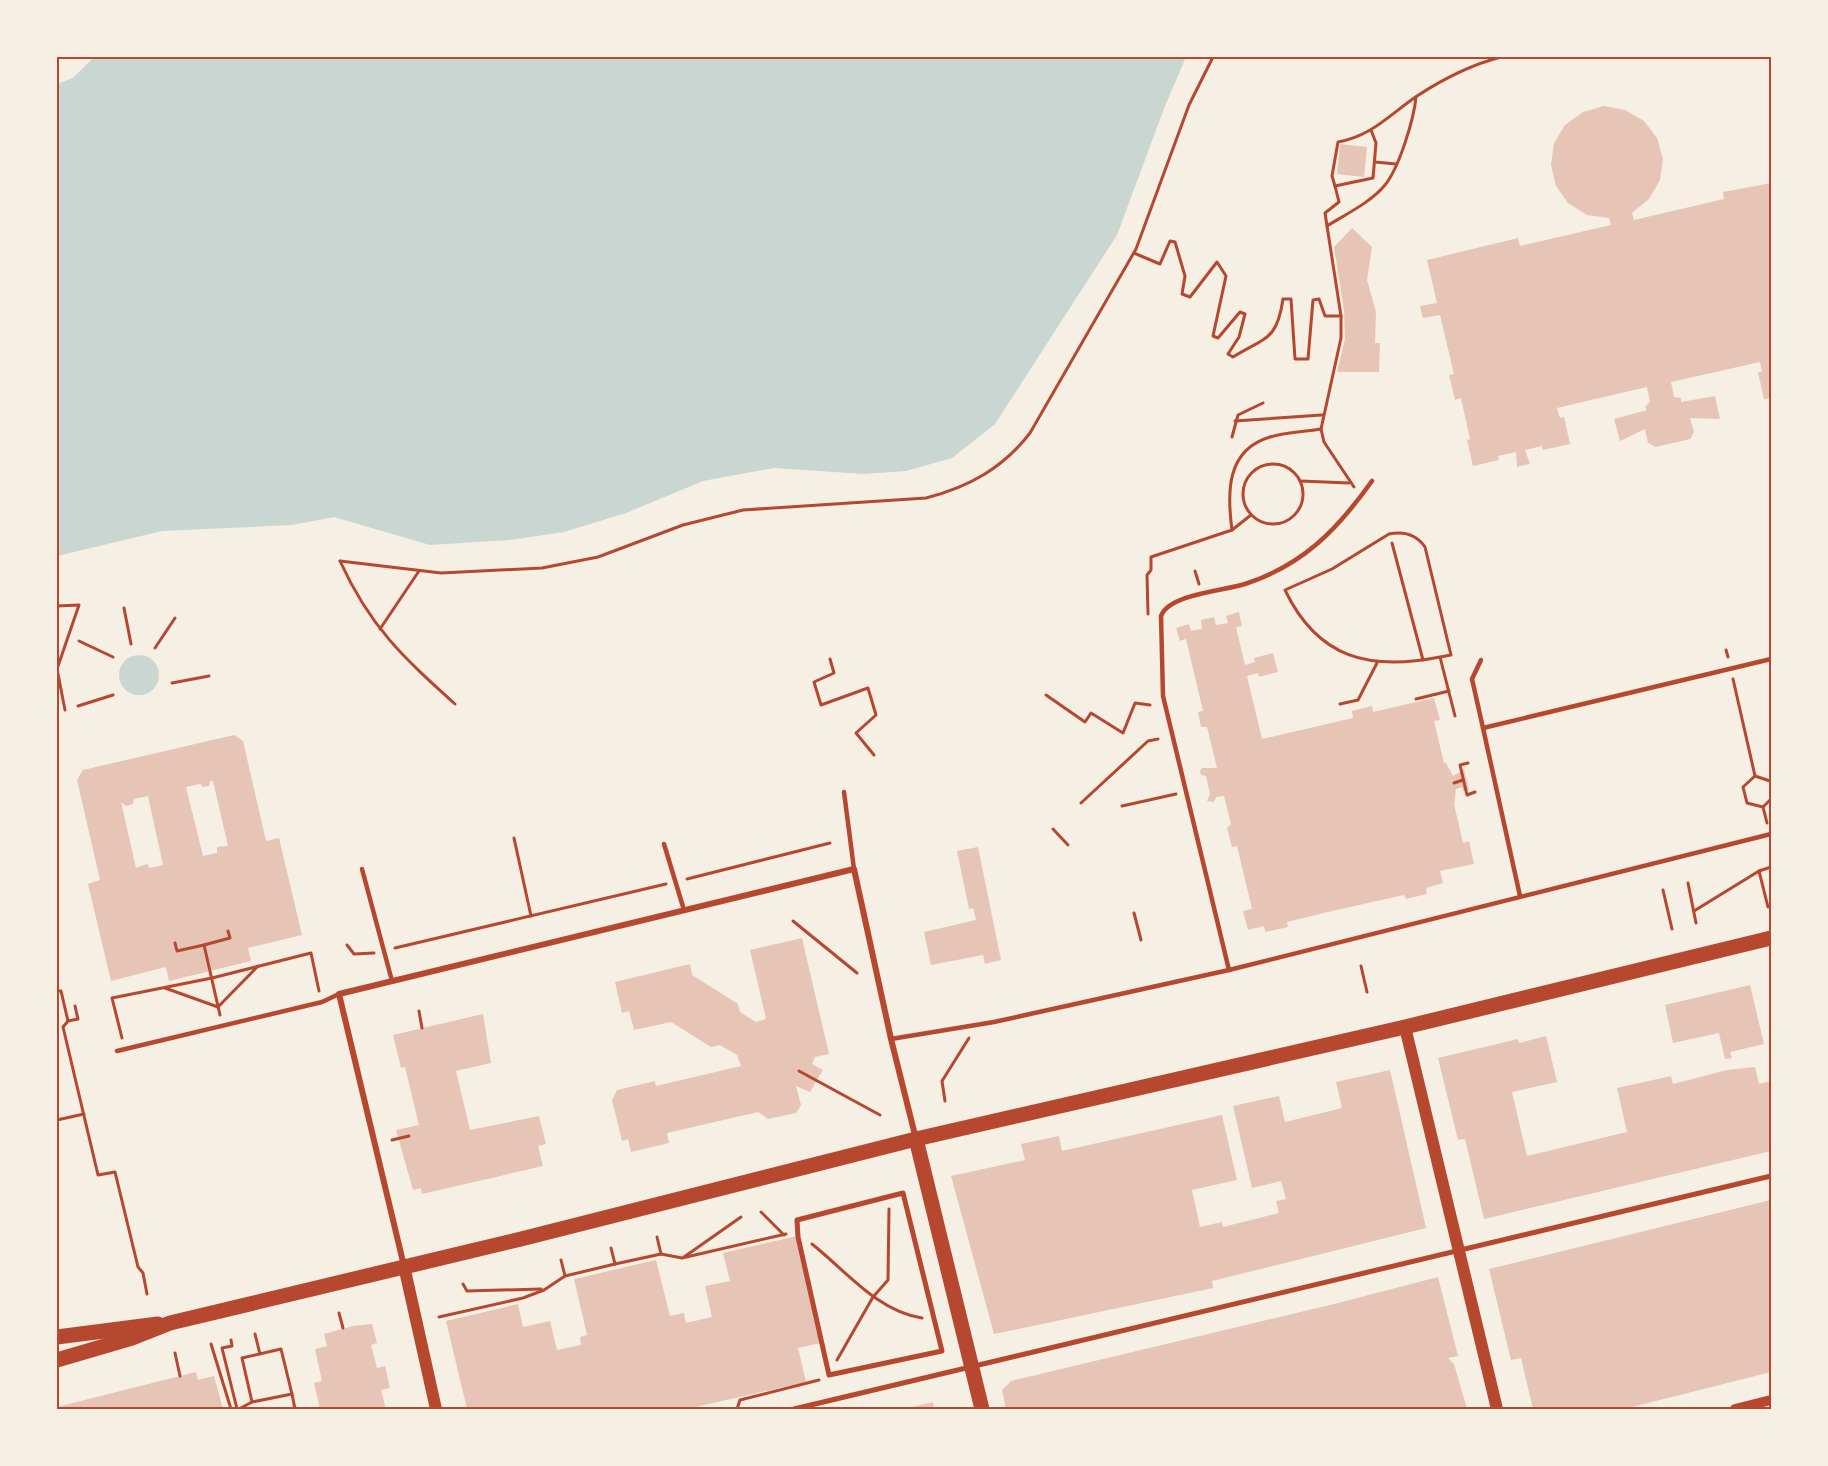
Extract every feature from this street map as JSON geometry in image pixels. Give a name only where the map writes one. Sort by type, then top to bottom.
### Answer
[{"type":"main road","points":[[57,1360],[132,1338],[170,1323],[916,1139],[1405,1027],[1771,938]]},
{"type":"main road","points":[[1405,1027],[1497,1409]]},
{"type":"main road","points":[[916,1139],[982,1409]]},
{"type":"main road","points":[[404,1266],[436,1409]]},
{"type":"main road","points":[[57,1337],[131,1325],[170,1323]]},
{"type":"street","points":[[404,1266],[339,994],[854,869],[891,1039],[916,1139]]},
{"type":"street","points":[[794,1409],[1771,1176]]},
{"type":"street","points":[[903,1193],[942,1351],[829,1375],[798,1237],[797,1220],[890,1196],[903,1193]]},
{"type":"street","points":[[1735,1409],[1771,1400]]},
{"type":"lane","points":[[1229,970],[1185,792],[1161,682],[1160,626],[1163,610],[1174,602],[1238,586],[1289,565],[1333,531],[1372,481]]},
{"type":"lane","points":[[1483,728],[1771,659]]},
{"type":"lane","points":[[1481,660],[1472,679],[1520,896]]},
{"type":"lane","points":[[844,792],[854,869]]},
{"type":"lane","points":[[891,1039],[974,1024],[1229,970],[1770,835],[1771,843]]},
{"type":"lane","points":[[664,844],[684,910]]},
{"type":"lane","points":[[362,869],[392,981]]},
{"type":"lane","points":[[117,1051],[322,1002],[339,994]]},
{"type":"path","points":[[455,704],[399,654],[353,590],[340,561],[441,573],[493,572],[574,563],[598,557],[683,525],[743,510],[926,498],[949,492],[1000,466],[1025,440],[1076,358],[1134,253],[1189,105],[1213,57]]},
{"type":"path","points":[[1363,494],[1349,483],[1324,442],[1321,429],[1322,415],[1341,338],[1341,316],[1325,213],[1339,202],[1332,176],[1338,142],[1359,138],[1416,97],[1467,67],[1500,57]]},
{"type":"path","points":[[1326,225],[1380,190],[1390,177],[1415,117],[1416,97]]},
{"type":"path","points":[[1335,186],[1373,178],[1376,143],[1371,130]]},
{"type":"path","points":[[1375,162],[1396,164]]},
{"type":"path","points":[[1134,253],[1160,264],[1170,241],[1175,242],[1185,276],[1182,294],[1190,297],[1217,262],[1226,276],[1213,336],[1218,338],[1240,312],[1245,314],[1239,337],[1228,354],[1233,357],[1271,335],[1280,322],[1283,299],[1291,299],[1295,359],[1308,359],[1313,300],[1319,299],[1325,316],[1341,316]]},
{"type":"path","points":[[1232,437],[1235,421],[1242,411],[1263,403]]},
{"type":"path","points":[[1235,421],[1322,415]]},
{"type":"path","points":[[1232,530],[1228,487],[1234,469],[1244,454],[1270,437],[1321,429]]},
{"type":"path","points":[[1281,465],[1289,468],[1300,481],[1303,500],[1294,516],[1277,525],[1258,521],[1251,515],[1243,500],[1245,483],[1256,470],[1264,466],[1281,465]]},
{"type":"path","points":[[1300,481],[1349,483]]},
{"type":"path","points":[[1148,614],[1147,575],[1151,570],[1151,557],[1232,530],[1251,515]]},
{"type":"path","points":[[1398,532],[1414,536],[1425,547],[1451,655],[1440,657],[1398,664],[1377,663],[1349,655],[1304,624],[1285,590],[1332,569],[1370,544],[1398,532]]},
{"type":"path","points":[[1392,543],[1423,661]]},
{"type":"path","points":[[380,630],[420,571]]},
{"type":"path","points":[[57,606],[79,605],[57,669],[65,710]]},
{"type":"path","points":[[124,608],[131,644]]},
{"type":"path","points":[[155,648],[175,618]]},
{"type":"path","points":[[79,641],[113,657]]},
{"type":"path","points":[[1726,650],[1755,776]]},
{"type":"path","points":[[1440,657],[1455,716]]},
{"type":"path","points":[[830,659],[834,674],[814,682],[821,705],[868,688],[876,715],[856,733],[874,755]]},
{"type":"path","points":[[1340,704],[1358,700],[1377,663]]},
{"type":"path","points":[[172,683],[209,676]]},
{"type":"path","points":[[1416,699],[1449,691]]},
{"type":"path","points":[[78,706],[113,695]]},
{"type":"path","points":[[1046,695],[1085,722],[1091,713],[1123,732],[1135,703],[1149,705]]},
{"type":"path","points":[[1081,803],[1148,741],[1158,739]]},
{"type":"path","points":[[1468,763],[1460,765],[1463,780],[1467,795],[1475,792]]},
{"type":"path","points":[[1755,776],[1770,781],[1771,785]]},
{"type":"path","points":[[1755,776],[1743,787],[1747,803],[1763,807]]},
{"type":"path","points":[[1454,783],[1463,780]]},
{"type":"path","points":[[1122,806],[1185,792]]},
{"type":"path","points":[[1763,807],[1771,799]]},
{"type":"path","points":[[1763,807],[1770,835]]},
{"type":"path","points":[[1053,829],[1068,845]]},
{"type":"path","points":[[514,838],[531,916]]},
{"type":"path","points":[[348,945],[354,954],[366,955],[830,843]]},
{"type":"path","points":[[1694,911],[1759,871],[1771,867]]},
{"type":"path","points":[[1759,871],[1768,907]]},
{"type":"path","points":[[1688,883],[1696,923]]},
{"type":"path","points":[[1662,890],[1672,929]]},
{"type":"path","points":[[1134,913],[1141,940]]},
{"type":"path","points":[[793,921],[857,974]]},
{"type":"path","points":[[175,943],[177,951],[204,945],[230,938],[228,931]]},
{"type":"path","points":[[204,945],[222,1027]]},
{"type":"path","points":[[122,1038],[112,998],[212,978],[311,953],[320,992]]},
{"type":"path","points":[[218,1007],[258,966]]},
{"type":"path","points":[[1361,966],[1367,992]]},
{"type":"path","points":[[163,987],[218,1007]]},
{"type":"path","points":[[57,991],[60,991],[68,1021]]},
{"type":"path","points":[[75,1006],[78,1018],[68,1021],[63,1027],[98,1175],[115,1172],[138,1267],[143,1273],[147,1294]]},
{"type":"path","points":[[419,1011],[422,1028]]},
{"type":"path","points":[[945,1101],[942,1081],[966,1046],[974,1024]]},
{"type":"path","points":[[799,1071],[880,1115]]},
{"type":"path","points":[[57,1120],[84,1114]]},
{"type":"path","points":[[392,1140],[409,1136]]},
{"type":"path","points":[[873,1297],[888,1280],[890,1196]]},
{"type":"path","points":[[760,1212],[784,1235]]},
{"type":"path","points":[[682,1258],[741,1217]]},
{"type":"path","points":[[439,1317],[523,1298],[544,1290],[565,1276],[661,1254],[657,1237]]},
{"type":"path","points":[[611,1248],[615,1264]]},
{"type":"path","points":[[561,1260],[565,1276]]},
{"type":"path","points":[[463,1284],[467,1291],[544,1290]]},
{"type":"path","points":[[339,1313],[343,1328]]},
{"type":"path","points":[[255,1334],[260,1354]]},
{"type":"path","points":[[231,1340],[232,1346],[222,1348],[238,1409],[252,1402],[292,1394]]},
{"type":"path","points":[[211,1344],[217,1371],[222,1374],[231,1409]]},
{"type":"path","points":[[252,1402],[242,1358],[281,1349],[295,1409]]},
{"type":"path","points":[[175,1353],[180,1376]]},
{"type":"shaded area","points":[[94,57],[203,59],[1186,57],[1165,106],[1117,235],[995,424],[952,458],[906,471],[864,474],[774,468],[703,481],[626,513],[564,532],[510,540],[430,545],[334,517],[292,525],[162,531],[57,556],[57,84],[73,78]]},
{"type":"shaded area","points":[[139,655],[147,656],[153,661],[158,667],[158,683],[153,689],[147,694],[139,695],[131,694],[125,689],[120,683],[119,675],[120,667],[125,661],[131,656]]},
{"type":"building","points":[[1604,106],[1625,110],[1644,121],[1657,138],[1663,159],[1660,180],[1649,199],[1632,213],[1634,220],[1724,199],[1723,192],[1771,183],[1771,398],[1764,399],[1758,372],[1762,372],[1760,362],[1671,382],[1674,397],[1681,398],[1681,402],[1715,396],[1720,419],[1690,418],[1694,432],[1690,439],[1656,447],[1648,443],[1645,429],[1620,441],[1614,419],[1647,410],[1645,407],[1650,402],[1647,387],[1557,408],[1560,418],[1564,417],[1570,444],[1543,450],[1542,446],[1525,450],[1530,464],[1517,467],[1516,452],[1498,456],[1499,460],[1473,466],[1461,398],[1455,400],[1449,375],[1454,374],[1440,315],[1423,318],[1422,315],[1420,306],[1437,303],[1427,260],[1518,238],[1520,246],[1611,225],[1609,218],[1587,215],[1568,203],[1556,186],[1551,165],[1554,143],[1565,125],[1583,112]]},
{"type":"building","points":[[1340,144],[1367,147],[1364,177],[1337,174]]},
{"type":"building","points":[[1352,228],[1372,247],[1367,280],[1376,312],[1375,343],[1380,343],[1379,372],[1337,372],[1345,339],[1344,310],[1334,247]]},
{"type":"building","points":[[1239,612],[1242,626],[1236,627],[1245,665],[1255,662],[1254,658],[1273,653],[1278,672],[1259,677],[1258,673],[1247,676],[1262,739],[1353,718],[1352,711],[1372,706],[1373,712],[1434,698],[1440,720],[1434,721],[1444,763],[1453,776],[1464,769],[1469,790],[1463,791],[1462,787],[1456,789],[1454,804],[1463,843],[1469,841],[1474,864],[1440,871],[1443,883],[1426,888],[1427,894],[1406,899],[1404,895],[1332,911],[1287,922],[1288,927],[1265,932],[1264,926],[1248,930],[1243,911],[1252,909],[1237,846],[1232,847],[1227,828],[1231,824],[1224,796],[1216,797],[1214,802],[1207,801],[1210,794],[1206,776],[1201,775],[1200,771],[1202,768],[1217,768],[1207,727],[1201,727],[1198,712],[1203,711],[1186,639],[1180,641],[1176,628],[1189,624],[1191,631],[1202,629],[1201,620],[1214,617],[1216,625],[1228,623],[1226,616]]},
{"type":"building","points":[[234,735],[243,741],[266,841],[279,838],[302,935],[248,948],[251,961],[169,981],[166,967],[111,981],[88,884],[100,880],[77,780],[83,770]],"holes":[[[210,781],[213,781],[228,846],[217,847],[217,853],[203,856],[186,787],[200,784],[203,787],[209,786]],[[148,796],[163,865],[150,868],[147,864],[136,868],[121,802],[126,806],[133,804],[134,799]]]},
{"type":"building","points":[[978,847],[1001,960],[985,964],[983,955],[931,965],[924,932],[976,920],[973,908],[969,909],[957,851]]},
{"type":"building","points":[[802,938],[829,1054],[815,1057],[812,1064],[823,1070],[810,1092],[796,1086],[801,1105],[796,1113],[768,1119],[758,1112],[667,1133],[669,1143],[631,1152],[628,1139],[622,1141],[612,1100],[617,1090],[655,1081],[656,1086],[741,1066],[737,1055],[720,1045],[711,1047],[671,1022],[634,1030],[629,1011],[622,1013],[615,982],[690,964],[692,975],[738,1004],[740,1012],[756,1022],[766,1019],[750,950]]},
{"type":"building","points":[[1750,985],[1764,1044],[1730,1052],[1732,1058],[1725,1059],[1719,1033],[1673,1043],[1665,1005]]},
{"type":"building","points":[[483,1014],[491,1063],[456,1071],[470,1130],[539,1116],[546,1144],[538,1146],[543,1166],[422,1194],[421,1188],[413,1190],[396,1130],[419,1125],[405,1067],[401,1068],[393,1035]]},
{"type":"building","points":[[1546,1036],[1557,1082],[1512,1092],[1527,1156],[1627,1132],[1617,1088],[1671,1076],[1673,1084],[1727,1070],[1755,1067],[1759,1084],[1771,1081],[1771,1151],[1484,1219],[1465,1139],[1458,1140],[1438,1058],[1518,1039],[1519,1043]]},
{"type":"building","points":[[1390,1070],[1426,1228],[1212,1281],[1213,1288],[994,1334],[951,1176],[1025,1160],[1021,1144],[1059,1136],[1062,1151],[1222,1115],[1237,1180],[1192,1190],[1200,1227],[1222,1222],[1223,1227],[1279,1213],[1276,1201],[1286,1199],[1281,1181],[1252,1188],[1233,1106],[1279,1096],[1285,1122],[1342,1108],[1336,1082]]},
{"type":"building","points":[[1771,1200],[1771,1372],[1624,1409],[1533,1409],[1521,1358],[1511,1360],[1489,1269]]},
{"type":"building","points":[[797,1236],[821,1343],[798,1348],[806,1382],[687,1409],[467,1409],[446,1321],[518,1304],[523,1327],[550,1321],[557,1350],[581,1345],[580,1337],[587,1335],[574,1279],[656,1260],[670,1316],[684,1313],[686,1323],[712,1317],[705,1286],[730,1281],[723,1253]]},
{"type":"building","points":[[1438,1277],[1458,1356],[1448,1358],[1454,1364],[1467,1409],[1006,1409],[1002,1390],[1011,1381]]},
{"type":"building","points":[[372,1324],[377,1343],[371,1345],[377,1368],[385,1366],[390,1388],[381,1390],[386,1409],[320,1409],[314,1383],[322,1381],[315,1349],[327,1346],[324,1334],[353,1326]]},
{"type":"building","points":[[196,1372],[198,1380],[214,1376],[223,1409],[57,1409],[57,1407]]},
{"type":"building","points":[[933,1402],[934,1409],[908,1409],[908,1408]]}]
